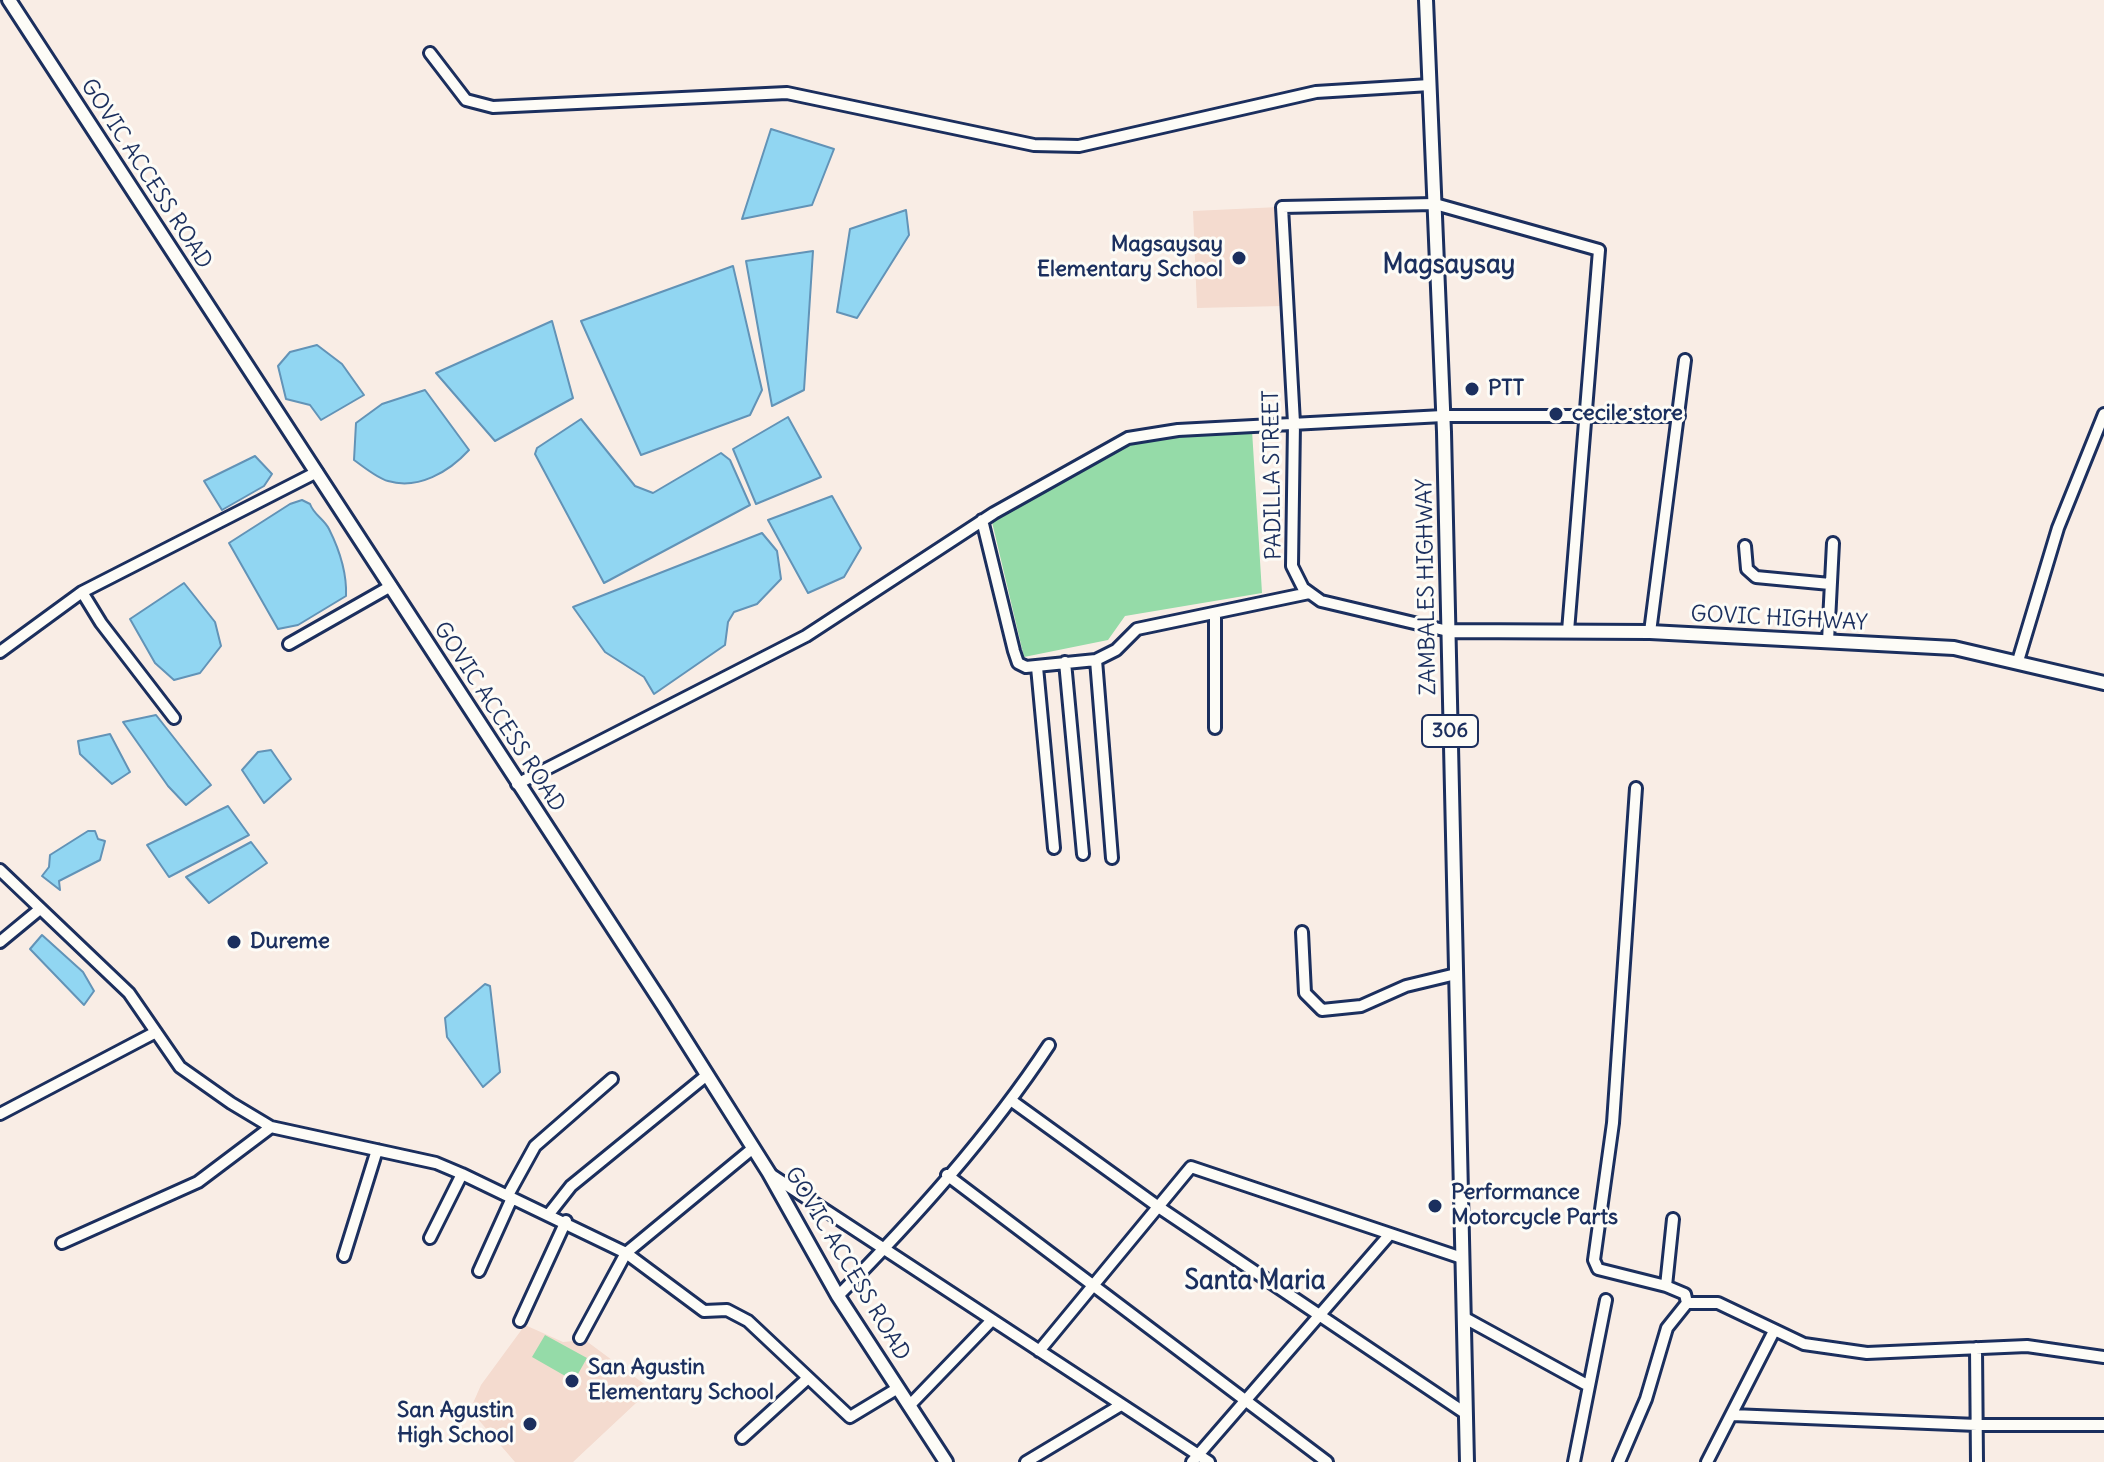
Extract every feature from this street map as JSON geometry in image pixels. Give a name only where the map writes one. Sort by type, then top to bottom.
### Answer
[{"type":"main road","name":"GOVIC ACCESS ROAD","points":[[9,0],[707,1075],[769,1173],[838,1296],[946,1462]]},
{"type":"main road","name":"ZAMBALES HIGHWAY","points":[[1426,0],[1443,416],[1467,1462]]},
{"type":"main road","name":"GOVIC HIGHWAY","points":[[1448,631],[1650,632],[1954,648],[2104,683]]},
{"type":"street","points":[[430,53],[466,100],[493,107],[787,93],[1034,145],[1079,146],[1316,92],[1430,85]]},
{"type":"street","points":[[1435,204],[1599,250],[1568,631]]},
{"type":"street","name":"PADILLA STREET","points":[[1309,593],[1303,588],[1292,566],[1294,423],[1282,207],[1435,204]]},
{"type":"street","points":[[1650,632],[1685,360]]},
{"type":"street","points":[[2018,661],[2058,528],[2104,414]]},
{"type":"street","points":[[517,784],[806,636],[982,520],[1128,438],[1178,430],[1443,416],[1679,416]]},
{"type":"street","points":[[1,649],[82,592],[317,472]]},
{"type":"street","points":[[982,520],[1018,663],[1026,667],[1096,660],[1116,650],[1137,629],[1309,593],[1321,601],[1448,631]]},
{"type":"street","points":[[1828,641],[1833,543]]},
{"type":"street","points":[[1745,546],[1747,569],[1756,577],[1830,584]]},
{"type":"street","points":[[289,644],[391,586]]},
{"type":"street","points":[[82,592],[101,623],[174,718]]},
{"type":"street","points":[[1215,613],[1215,728]]},
{"type":"street","points":[[1096,660],[1112,858]]},
{"type":"street","points":[[1065,662],[1083,854]]},
{"type":"street","points":[[1037,667],[1054,848]]},
{"type":"street","points":[[1636,788],[1613,1123],[1594,1260],[1598,1269],[1666,1286],[1685,1294],[1687,1303]]},
{"type":"street","points":[[0,870],[129,993],[180,1067],[271,1127],[436,1163],[566,1221],[626,1253],[704,1311],[727,1310],[748,1321],[850,1417],[898,1388]]},
{"type":"street","points":[[0,942],[40,909]]},
{"type":"street","points":[[1302,932],[1305,993],[1322,1010],[1361,1006],[1406,986],[1456,974]]},
{"type":"street","points":[[0,1114],[156,1032]]},
{"type":"street","points":[[838,1296],[884,1249],[1012,1101],[1049,1045]]},
{"type":"street","points":[[549,1214],[571,1186],[707,1075]]},
{"type":"street","points":[[479,1271],[535,1146],[612,1079]]},
{"type":"street","points":[[1012,1101],[1160,1208],[1465,1413]]},
{"type":"street","points":[[62,1243],[198,1182],[271,1127]]},
{"type":"street","points":[[580,1338],[626,1253],[752,1149]]},
{"type":"street","points":[[344,1256],[377,1150]]},
{"type":"street","points":[[1039,1351],[1191,1167],[1462,1258]]},
{"type":"street","points":[[769,1173],[1121,1405],[1196,1458],[1209,1462]]},
{"type":"street","points":[[430,1238],[462,1174]]},
{"type":"street","points":[[947,1175],[1327,1462]]},
{"type":"street","points":[[1666,1286],[1673,1219]]},
{"type":"street","points":[[520,1321],[566,1221]]},
{"type":"street","points":[[1196,1458],[1390,1234]]},
{"type":"street","points":[[1574,1462],[1606,1300]]},
{"type":"street","points":[[1687,1303],[1718,1303],[1804,1344],[1867,1353],[2027,1346],[2104,1357]]},
{"type":"street","points":[[1619,1462],[1646,1399],[1667,1328],[1687,1303]]},
{"type":"street","points":[[1463,1317],[1587,1385]]},
{"type":"street","points":[[909,1406],[992,1320]]},
{"type":"street","points":[[1707,1462],[1774,1331]]},
{"type":"street","points":[[1976,1348],[1977,1462]]},
{"type":"street","points":[[742,1438],[808,1378]]},
{"type":"street","points":[[1026,1462],[1121,1405]]},
{"type":"street","points":[[1732,1415],[1977,1425],[2104,1425]]},
{"type":"shaded area","name":"Magsaysay Elementary School","points":[[1279,207],[1283,306],[1197,308],[1193,211]]},
{"type":"shaded area","points":[[525,1325],[563,1342],[585,1340],[651,1389],[573,1462],[515,1462],[470,1410],[481,1385]]},
{"type":"green space","points":[[1252,430],[1262,593],[1125,616],[1108,640],[1024,657],[992,522],[1134,438]]},
{"type":"green space","points":[[545,1335],[587,1358],[574,1381],[532,1357]]},
{"type":"water","points":[[771,129],[834,149],[812,205],[742,219]]},
{"type":"water","points":[[906,210],[909,235],[857,318],[837,312],[850,229]]},
{"type":"water","points":[[813,251],[804,390],[772,406],[746,261]]},
{"type":"water","points":[[733,266],[762,390],[750,415],[641,455],[581,321]]},
{"type":"water","points":[[552,321],[573,398],[495,441],[436,373]]},
{"type":"water","points":[[317,345],[342,364],[364,395],[321,420],[310,405],[286,399],[278,366],[290,352]]},
{"type":"water","points":[[425,390],[469,450],[461,458],[432,477],[410,483],[384,480],[354,460],[356,423],[382,404]]},
{"type":"water","points":[[788,417],[821,477],[756,504],[733,449]]},
{"type":"water","points":[[581,419],[635,486],[653,493],[721,453],[730,460],[750,505],[604,583],[535,454],[537,448]]},
{"type":"water","points":[[255,456],[272,474],[264,486],[222,510],[204,481]]},
{"type":"water","points":[[832,496],[861,548],[844,577],[808,593],[768,520]]},
{"type":"water","points":[[302,500],[310,504],[333,537],[344,570],[346,596],[298,625],[278,629],[229,543],[290,504]]},
{"type":"water","points":[[762,533],[777,551],[781,579],[757,604],[734,612],[728,622],[725,645],[654,694],[644,677],[605,652],[573,607]]},
{"type":"water","points":[[184,583],[215,622],[221,646],[200,673],[174,680],[155,663],[130,619]]},
{"type":"water","points":[[156,715],[211,785],[186,805],[168,786],[123,722]]},
{"type":"water","points":[[110,734],[130,772],[112,784],[80,754],[78,741]]},
{"type":"water","points":[[271,750],[291,779],[264,803],[242,770],[258,752]]},
{"type":"water","points":[[228,806],[249,835],[169,877],[147,845]]},
{"type":"water","points":[[88,831],[95,831],[98,839],[105,841],[100,860],[59,881],[60,890],[42,876],[49,867],[50,855]]},
{"type":"water","points":[[251,842],[267,863],[209,903],[186,877]]},
{"type":"water","points":[[42,935],[83,972],[94,991],[84,1005],[30,949]]},
{"type":"water","points":[[485,984],[490,986],[500,1072],[483,1087],[447,1037],[445,1018]]},
{"type":"place","name":"Magsaysay Elementary School","points":[[1239,258]]},
{"type":"place","name":"PTT","points":[[1472,389]]},
{"type":"place","name":"cecile store","points":[[1556,414]]},
{"type":"place","name":"Dureme","points":[[234,942]]},
{"type":"place","name":"Performance Motorcycle Parts","points":[[1435,1206]]},
{"type":"place","name":"San Agustin Elementary School","points":[[572,1381]]},
{"type":"place","name":"San Agustin High School","points":[[530,1424]]},
{"type":"district","name":"Magsaysay","points":[[1449,266]]},
{"type":"district","name":"Santa Maria","points":[[1255,1282]]}]
